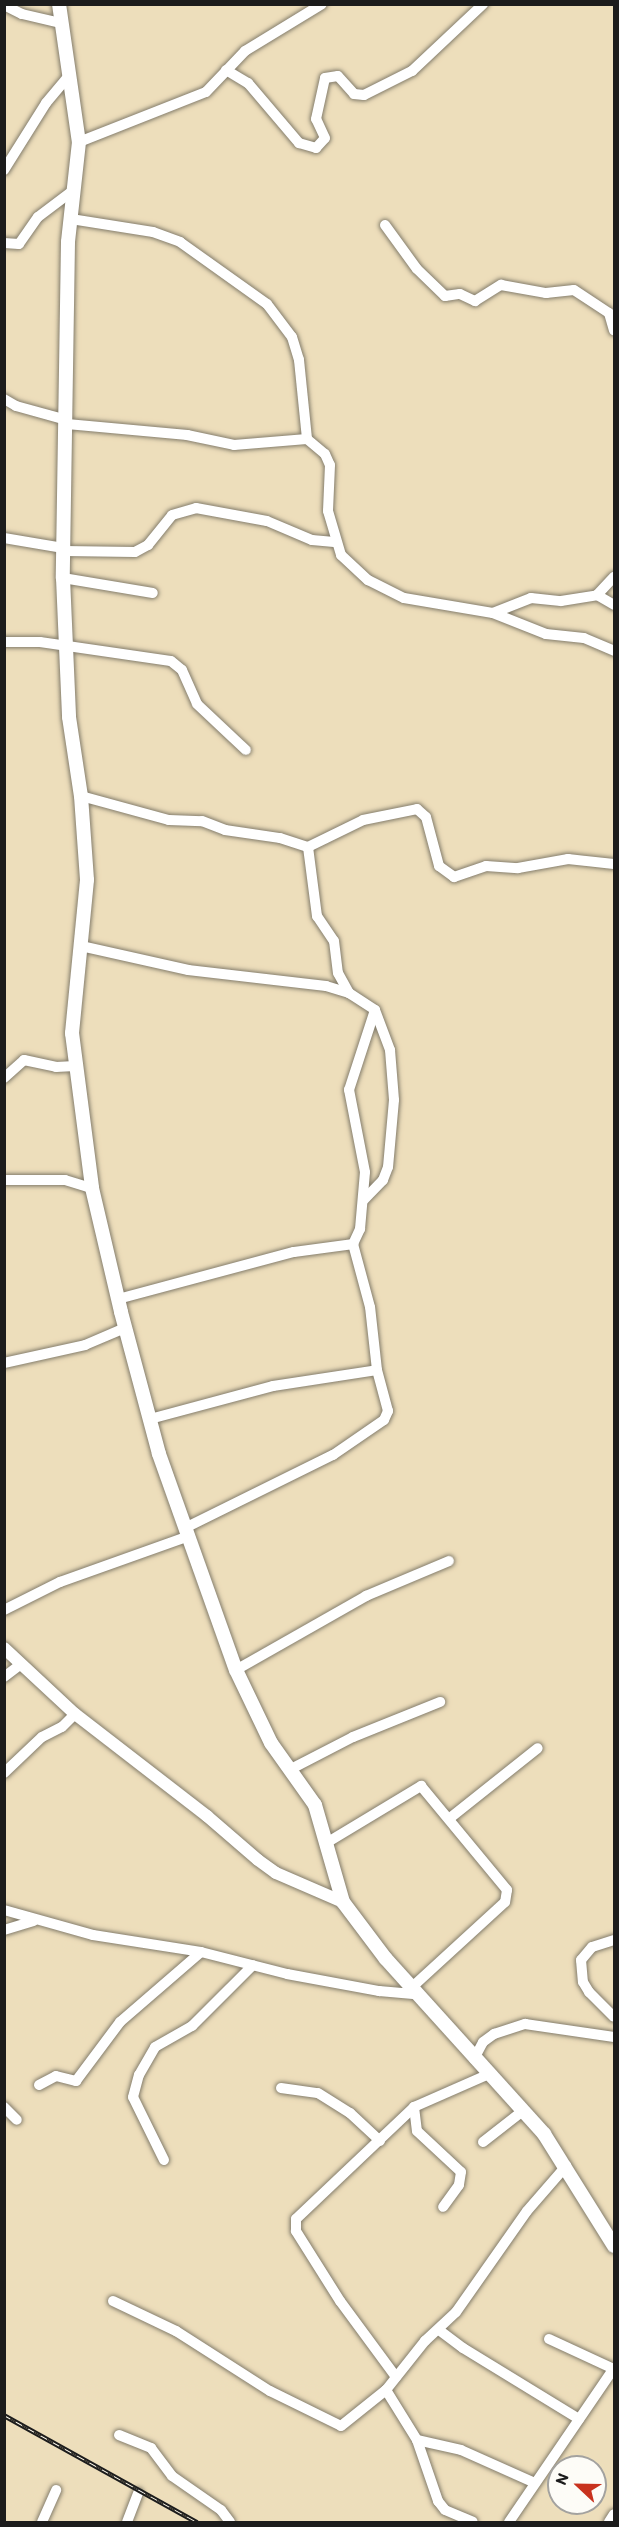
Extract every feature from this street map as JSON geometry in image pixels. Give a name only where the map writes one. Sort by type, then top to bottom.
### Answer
[{"type":"main road","points":[[59,4],[67,78],[79,142],[71,219],[63,578],[64,646],[69,717],[81,796],[87,880],[81,946],[74,988],[75,1066],[92,1188],[125,1328],[150,1419],[236,1670],[262,1727],[315,1805],[328,1842],[343,1902],[414,1991],[474,2059],[524,2110],[566,2166],[615,2246]]},
{"type":"street","points":[[79,142],[198,96],[216,84],[245,51],[322,4]]},
{"type":"street","points":[[226,70],[248,83],[299,143],[316,148],[325,138],[316,115],[322,85],[328,76],[338,76],[354,94],[364,95],[412,71],[483,4]]},
{"type":"street","points":[[4,5],[22,14],[60,23]]},
{"type":"street","points":[[4,170],[46,103],[67,78]]},
{"type":"street","points":[[4,243],[19,244],[38,217],[75,189]]},
{"type":"street","points":[[71,219],[153,232],[180,242],[267,304],[292,337],[299,360],[306,439]]},
{"type":"street","points":[[385,225],[417,268],[445,296],[460,294],[475,301],[501,285],[546,292],[574,290],[609,313],[615,330]]},
{"type":"street","points":[[4,399],[16,406],[67,422],[188,435],[234,445],[306,439],[325,454],[330,465],[328,511],[334,542],[353,568],[387,592],[404,598],[493,613],[546,634],[584,638],[615,651]]},
{"type":"street","points":[[4,538],[64,549],[135,552],[148,545],[172,515],[196,508],[267,521],[312,540],[334,542]]},
{"type":"street","points":[[493,613],[531,598],[561,601],[597,594],[615,577]]},
{"type":"street","points":[[63,578],[153,593]]},
{"type":"street","points":[[597,594],[615,605]]},
{"type":"street","points":[[4,642],[64,646],[171,661],[182,670],[198,704],[246,750]]},
{"type":"street","points":[[81,796],[169,820],[202,821],[225,830],[280,838],[308,846],[363,820],[417,809],[426,818],[439,866],[454,877],[479,867],[531,867],[568,859],[615,864]]},
{"type":"street","points":[[308,846],[317,916],[334,941],[339,973],[350,993]]},
{"type":"street","points":[[81,946],[188,970],[326,986],[350,993],[375,1010],[390,1050],[394,1101],[388,1167],[383,1180],[364,1200]]},
{"type":"street","points":[[4,1610],[60,1582],[188,1531],[333,1455],[376,1426],[388,1410],[377,1370],[370,1307],[353,1244],[364,1200],[365,1172],[351,1117],[349,1090],[375,1010]]},
{"type":"street","points":[[4,1078],[24,1060],[56,1067],[75,1066]]},
{"type":"street","points":[[4,1180],[65,1180],[92,1188]]},
{"type":"street","points":[[118,1299],[294,1252],[353,1244]]},
{"type":"street","points":[[4,1363],[85,1345],[125,1328]]},
{"type":"street","points":[[150,1419],[273,1386],[377,1370]]},
{"type":"street","points":[[236,1670],[366,1596],[449,1561]]},
{"type":"street","points":[[4,1648],[75,1714],[199,1809],[258,1860],[276,1873],[343,1902]]},
{"type":"street","points":[[4,1677],[21,1664]]},
{"type":"street","points":[[291,1769],[353,1737],[440,1702]]},
{"type":"street","points":[[4,1773],[42,1737],[62,1727],[75,1714]]},
{"type":"street","points":[[450,1818],[538,1748]]},
{"type":"street","points":[[4,1910],[34,1921],[201,1952],[379,1991],[414,1991],[509,1896],[425,1788],[417,1787],[328,1842]]},
{"type":"street","points":[[4,1930],[34,1921]]},
{"type":"street","points":[[615,1940],[603,1940],[581,1960],[583,1982],[589,1992],[615,2017]]},
{"type":"street","points":[[39,2085],[56,2076],[76,2081],[120,2022],[201,1952]]},
{"type":"street","points":[[164,2160],[133,2097],[140,2075],[155,2047],[192,2026],[253,1965]]},
{"type":"street","points":[[474,2059],[483,2042],[494,2034],[525,2024],[615,2037]]},
{"type":"street","points":[[396,2377],[355,2325],[294,2225],[300,2212],[414,2107],[489,2074]]},
{"type":"street","points":[[281,2088],[318,2093],[350,2113],[380,2140]]},
{"type":"street","points":[[4,2107],[17,2120]]},
{"type":"street","points":[[414,2107],[417,2131],[461,2172],[459,2185],[443,2207]]},
{"type":"street","points":[[483,2142],[524,2110]]},
{"type":"street","points":[[113,2301],[176,2331],[270,2391],[335,2425],[348,2422],[386,2390],[439,2330],[466,2298],[526,2211],[566,2166]]},
{"type":"street","points":[[439,2330],[463,2348],[579,2419]]},
{"type":"street","points":[[509,2523],[614,2368],[549,2339]]},
{"type":"street","points":[[386,2390],[417,2440],[438,2501],[445,2510],[473,2523]]},
{"type":"street","points":[[119,2435],[151,2448],[172,2476],[221,2510],[230,2523]]},
{"type":"street","points":[[417,2440],[461,2450],[535,2483]]},
{"type":"street","points":[[42,2523],[56,2490]]},
{"type":"street","points":[[127,2523],[138,2493]]},
{"type":"street","points":[[609,2523],[615,2514]]},
{"type":"railway","points":[[4,2415],[197,2522]]}]
